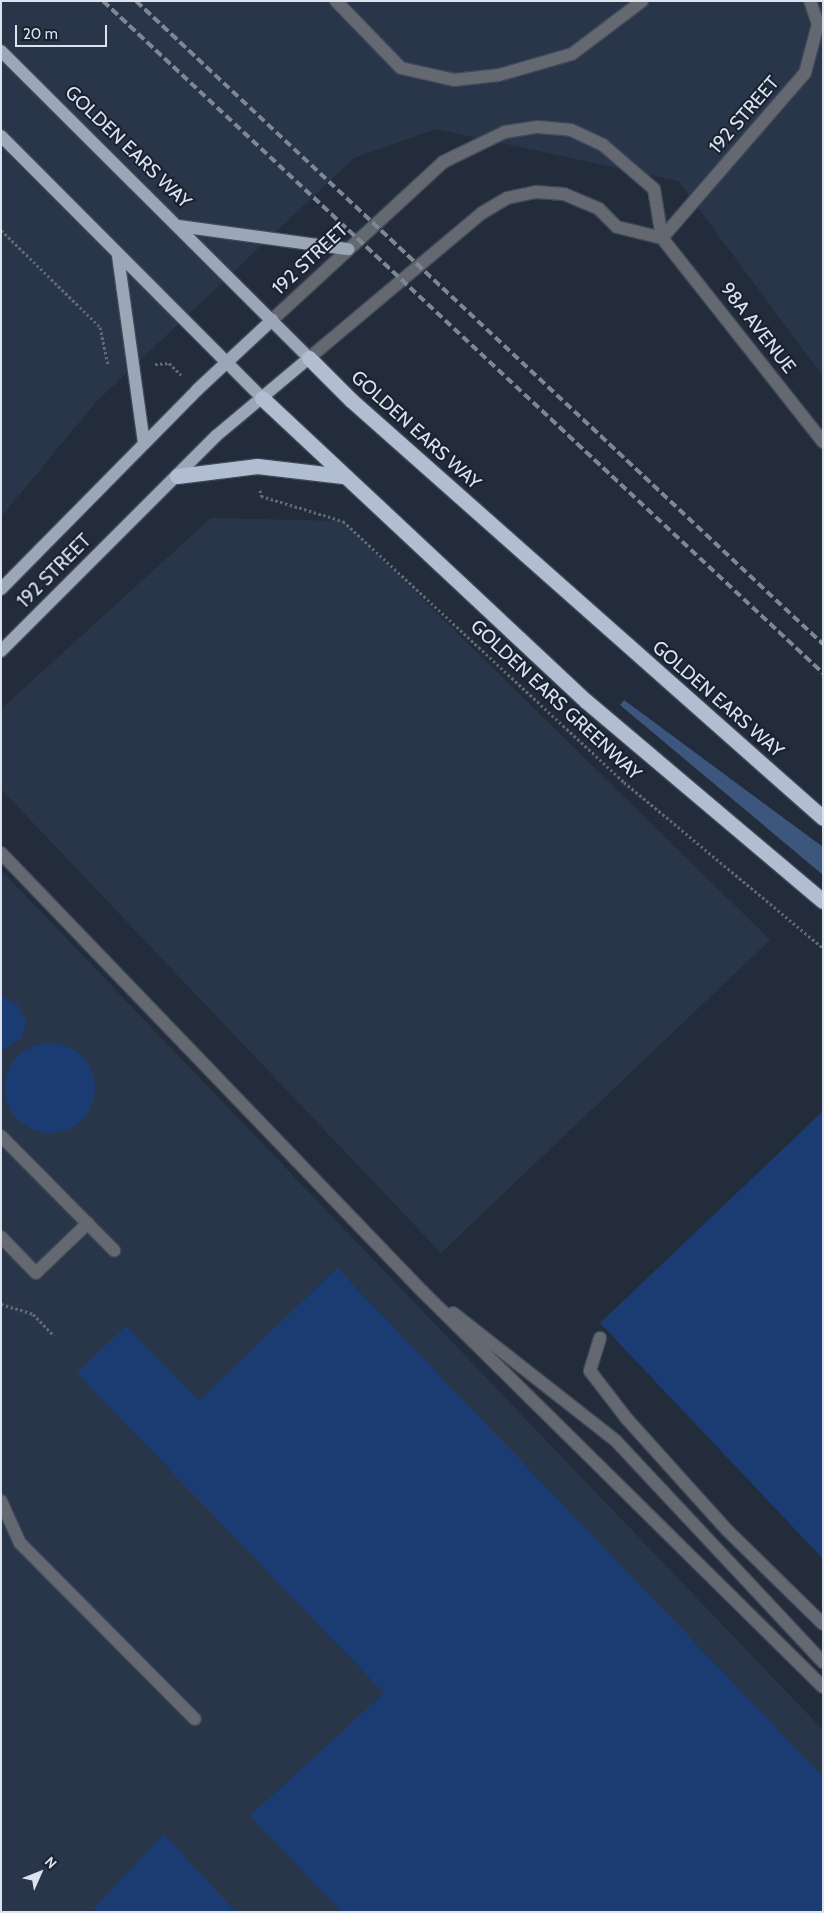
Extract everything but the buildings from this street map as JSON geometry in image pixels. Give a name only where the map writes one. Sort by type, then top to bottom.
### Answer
[{"type":"highway","name":"GOLDEN EARS WAY","points":[[309,358],[358,406],[823,818]]},
{"type":"highway","points":[[262,398],[342,476],[586,701],[823,901]]},
{"type":"highway","points":[[177,476],[257,466],[342,476]]},
{"type":"main road","name":"GOLDEN EARS WAY","points":[[1,51],[180,226],[309,358]]},
{"type":"main road","points":[[1,136],[118,256],[262,398]]},
{"type":"main road","points":[[180,226],[348,249]]},
{"type":"main road","points":[[118,256],[144,443]]},
{"type":"main road","name":"192 STREET","points":[[1,590],[144,443],[226,362],[272,320]]},
{"type":"main road","name":"192 STREET","points":[[1,651],[177,476],[262,398],[309,358]]},
{"type":"street","points":[[336,1],[401,68],[454,80],[499,75],[572,54],[642,1]]},
{"type":"street","name":"192 STREET","points":[[662,238],[805,73],[818,24],[810,1]]},
{"type":"street","name":"192 STREET","points":[[272,320],[443,162],[505,132],[538,127],[572,130],[631,166],[654,189],[662,238]]},
{"type":"street","name":"192 STREET","points":[[309,358],[482,213],[507,198],[536,192],[564,194],[599,209],[617,227],[662,238]]},
{"type":"street","name":"98A AVENUE","points":[[662,238],[823,442]]},
{"type":"street","points":[[1,853],[423,1292],[823,1687]]},
{"type":"street","points":[[1,1136],[114,1250]]},
{"type":"street","points":[[1,1237],[36,1272],[88,1223]]},
{"type":"street","points":[[423,1292],[485,1335],[616,1441],[823,1662]]},
{"type":"street","points":[[600,1338],[590,1371],[626,1419],[727,1530],[823,1624]]},
{"type":"street","points":[[1,1501],[20,1543],[195,1719]]},
{"type":"path","points":[[1,230],[100,327],[109,367]]},
{"type":"path","name":"GOLDEN EARS GREENWAY","points":[[261,496],[343,521],[624,782],[823,948]]},
{"type":"path","points":[[1,1304],[33,1314],[54,1336]]},
{"type":"shaded area","points":[[1,1],[823,1],[823,376],[678,181],[436,129],[354,158],[96,402],[1,517]]},
{"type":"shaded area","points":[[211,518],[343,521],[770,940],[441,1253],[1,789],[1,709]]},
{"type":"shaded area","points":[[624,700],[823,847],[823,875],[620,705]]},
{"type":"shaded area","points":[[1,870],[823,1730],[823,1912],[1,1912]]},
{"type":"railway","points":[[103,1],[823,673]]},
{"type":"railway","points":[[136,1],[823,644]]}]
